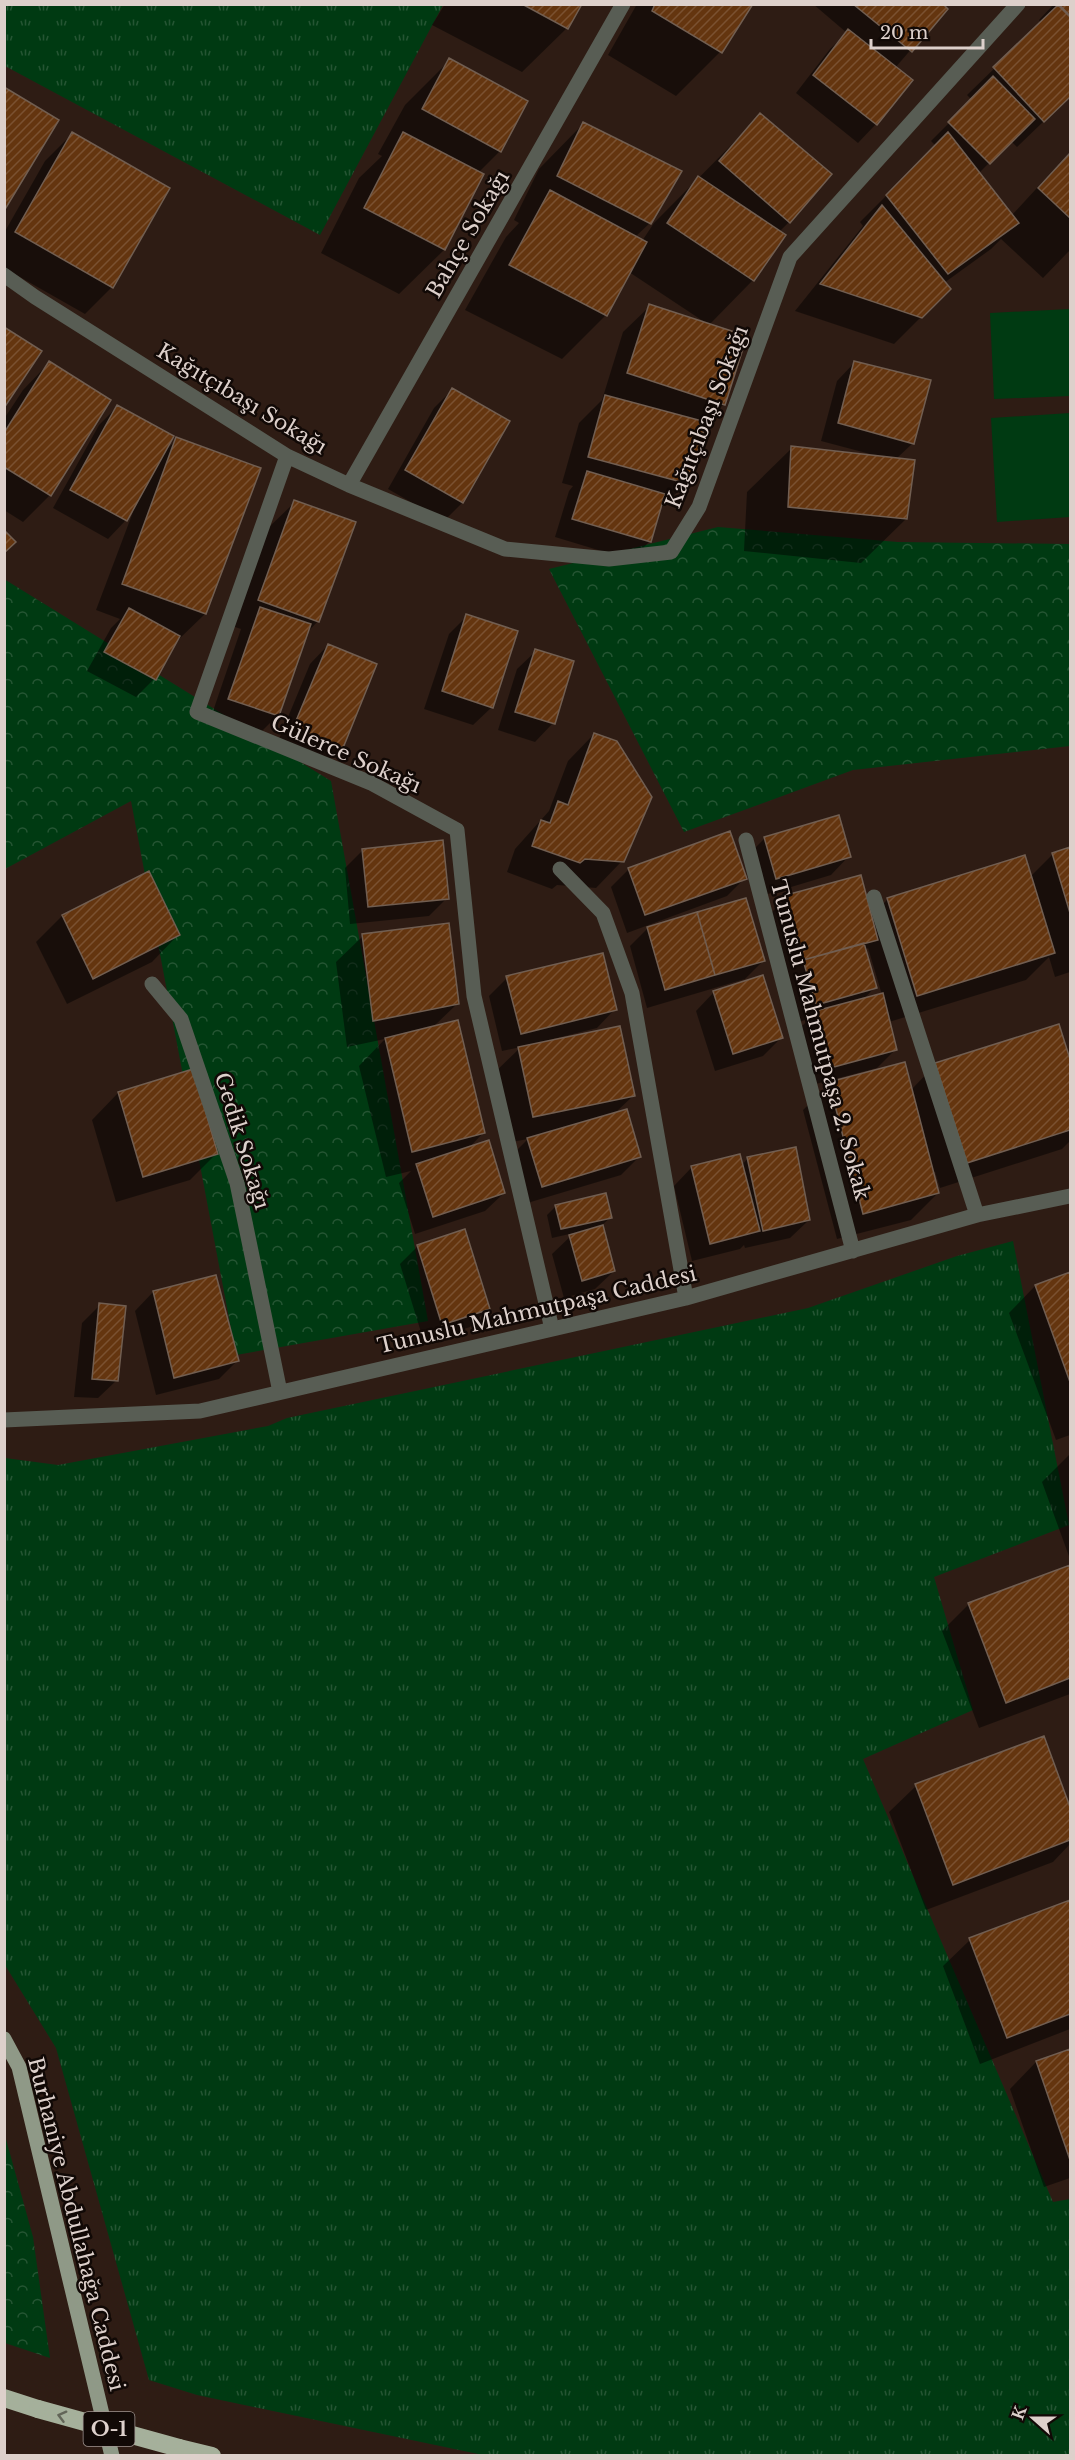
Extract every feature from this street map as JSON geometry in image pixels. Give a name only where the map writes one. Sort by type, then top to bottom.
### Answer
[{"type":"highway","name":"O-1","points":[[4,2398],[212,2456]]},
{"type":"main road","name":"Burhaniye Abdullahağa Caddesi","points":[[4,2039],[19,2067],[112,2456]]},
{"type":"street","name":"Bahçe Sokağı","points":[[349,485],[623,4]]},
{"type":"street","name":"Kağıtçıbaşı Sokağı","points":[[4,275],[287,456],[349,485],[505,549],[609,559],[671,552],[699,507],[790,257],[1018,4]]},
{"type":"street","name":"Gülerce Sokağı","points":[[287,456],[197,712],[371,783],[457,830],[474,996],[552,1329]]},
{"type":"street","name":"Tunuslu Mahmutpaşa 2. Sokak","points":[[746,840],[853,1251]]},
{"type":"street","points":[[560,869],[603,913],[633,993],[687,1298]]},
{"type":"street","points":[[874,897],[977,1215]]},
{"type":"street","name":"Gedik Sokağı","points":[[152,984],[181,1019],[237,1183],[280,1392]]},
{"type":"street","name":"Tunuslu Mahmutpaşa Caddesi","points":[[4,1420],[200,1411],[687,1298],[977,1215],[1071,1196]]},
{"type":"green space","points":[[4,5],[443,5],[320,235],[5,66]]},
{"type":"green space","points":[[1070,309],[1070,396],[994,399],[990,313]]},
{"type":"green space","points":[[1070,413],[1070,517],[997,522],[991,418]]},
{"type":"green space","points":[[718,527],[898,542],[1070,544],[1070,746],[853,770],[684,832],[549,569]]},
{"type":"green space","points":[[4,579],[331,781],[428,1321],[236,1355],[131,801],[5,869]]},
{"type":"green space","points":[[1013,1241],[1069,1525],[934,1577],[973,1710],[863,1759],[1053,2202],[1070,2199],[1070,2455],[483,2455],[197,2395],[149,2380],[56,2048],[5,1965],[5,1458],[58,1465],[268,1426],[287,1418],[808,1308],[957,1256]]},
{"type":"green space","points":[[4,2132],[33,2237],[50,2358],[5,2343]]},
{"type":"building","points":[[522,4],[582,4],[568,29]]},
{"type":"building","points":[[655,4],[753,4],[722,53],[652,11]]},
{"type":"building","points":[[853,4],[943,4],[948,9],[912,52]]},
{"type":"building","points":[[1059,4],[1070,4],[1070,16]]},
{"type":"building","points":[[1058,5],[1070,17],[1070,97],[1044,122],[993,67]]},
{"type":"building","points":[[848,29],[913,80],[877,125],[813,75]]},
{"type":"building","points":[[449,58],[528,101],[501,152],[422,109]]},
{"type":"building","points":[[993,76],[1035,119],[990,164],[948,122]]},
{"type":"building","points":[[4,87],[59,120],[4,211]]},
{"type":"building","points":[[760,113],[832,174],[790,223],[719,161]]},
{"type":"building","points":[[583,122],[682,171],[651,224],[557,176]]},
{"type":"building","points":[[72,132],[170,188],[113,288],[15,232]]},
{"type":"building","points":[[403,132],[484,174],[445,250],[364,208]]},
{"type":"building","points":[[948,132],[1019,223],[948,274],[886,195]]},
{"type":"building","points":[[1070,153],[1070,218],[1038,188]]},
{"type":"building","points":[[698,176],[786,235],[754,281],[667,223]]},
{"type":"building","points":[[550,190],[647,242],[607,316],[509,265]]},
{"type":"building","points":[[882,205],[951,289],[922,318],[820,284]]},
{"type":"building","points":[[649,304],[747,336],[725,405],[627,373]]},
{"type":"building","points":[[4,327],[42,351],[4,408]]},
{"type":"building","points":[[49,361],[111,400],[51,496],[4,467],[4,433]]},
{"type":"building","points":[[854,361],[931,380],[914,444],[838,423]]},
{"type":"building","points":[[452,388],[510,421],[463,503],[405,470]]},
{"type":"building","points":[[605,395],[706,422],[689,484],[588,457]]},
{"type":"building","points":[[117,405],[174,436],[127,521],[70,490]]},
{"type":"building","points":[[176,437],[261,468],[206,614],[122,584]]},
{"type":"building","points":[[791,446],[915,460],[907,519],[788,507]]},
{"type":"building","points":[[587,471],[665,494],[651,542],[572,519]]},
{"type":"building","points":[[294,500],[356,522],[319,622],[258,600]]},
{"type":"building","points":[[4,530],[16,542],[4,553]]},
{"type":"building","points":[[260,607],[311,624],[279,716],[228,699]]},
{"type":"building","points":[[129,608],[180,636],[156,680],[104,652]]},
{"type":"building","points":[[466,614],[518,631],[493,708],[442,691]]},
{"type":"building","points":[[328,644],[377,664],[343,748],[293,728]]},
{"type":"building","points":[[535,649],[574,661],[555,724],[515,712]]},
{"type":"building","points":[[594,733],[617,741],[652,797],[624,862],[585,859],[580,863],[532,846],[541,820],[550,823],[558,801],[568,805]]},
{"type":"building","points":[[839,815],[851,857],[776,879],[764,837]]},
{"type":"building","points":[[730,831],[747,879],[645,915],[628,868]]},
{"type":"building","points":[[443,840],[449,899],[368,907],[362,849]]},
{"type":"building","points":[[1070,847],[1070,913],[1052,853]]},
{"type":"building","points":[[1025,855],[1055,953],[917,996],[887,898]]},
{"type":"building","points":[[149,871],[180,935],[93,979],[62,915]]},
{"type":"building","points":[[861,875],[878,940],[803,960],[786,895]]},
{"type":"building","points":[[746,898],[765,961],[715,975],[697,912]]},
{"type":"building","points":[[697,912],[715,975],[665,990],[647,927]]},
{"type":"building","points":[[449,923],[459,1004],[373,1021],[362,934]]},
{"type":"building","points":[[864,943],[877,988],[816,1005],[803,960]]},
{"type":"building","points":[[603,953],[617,1010],[521,1034],[506,976]]},
{"type":"building","points":[[763,975],[783,1038],[733,1054],[713,991]]},
{"type":"building","points":[[883,993],[897,1050],[830,1068],[815,1011]]},
{"type":"building","points":[[458,1020],[485,1133],[412,1152],[385,1038]]},
{"type":"building","points":[[1059,1024],[1070,1059],[1070,1130],[967,1163],[935,1063]]},
{"type":"building","points":[[620,1026],[635,1096],[533,1117],[518,1047]]},
{"type":"building","points":[[905,1062],[939,1193],[863,1214],[829,1082]]},
{"type":"building","points":[[193,1069],[218,1154],[143,1177],[118,1092]]},
{"type":"building","points":[[627,1109],[641,1157],[542,1187],[527,1138]]},
{"type":"building","points":[[489,1140],[505,1193],[433,1217],[416,1164]]},
{"type":"building","points":[[796,1147],[810,1220],[763,1231],[747,1157]]},
{"type":"building","points":[[740,1154],[760,1231],[710,1244],[691,1166]]},
{"type":"building","points":[[606,1193],[612,1218],[561,1229],[555,1205]]},
{"type":"building","points":[[603,1225],[615,1271],[582,1281],[569,1235]]},
{"type":"building","points":[[465,1229],[490,1309],[442,1325],[417,1245]]},
{"type":"building","points":[[1070,1272],[1070,1382],[1035,1285]]},
{"type":"building","points":[[216,1275],[239,1361],[174,1378],[153,1291]]},
{"type":"building","points":[[99,1303],[126,1306],[118,1381],[92,1379]]},
{"type":"building","points":[[1070,1565],[1070,1678],[1006,1703],[968,1603]]},
{"type":"building","points":[[1044,1736],[1070,1807],[1070,1840],[953,1885],[915,1784]]},
{"type":"building","points":[[1070,1900],[1070,2014],[1007,2038],[969,1938]]},
{"type":"building","points":[[1070,2049],[1070,2160],[1036,2061]]}]
